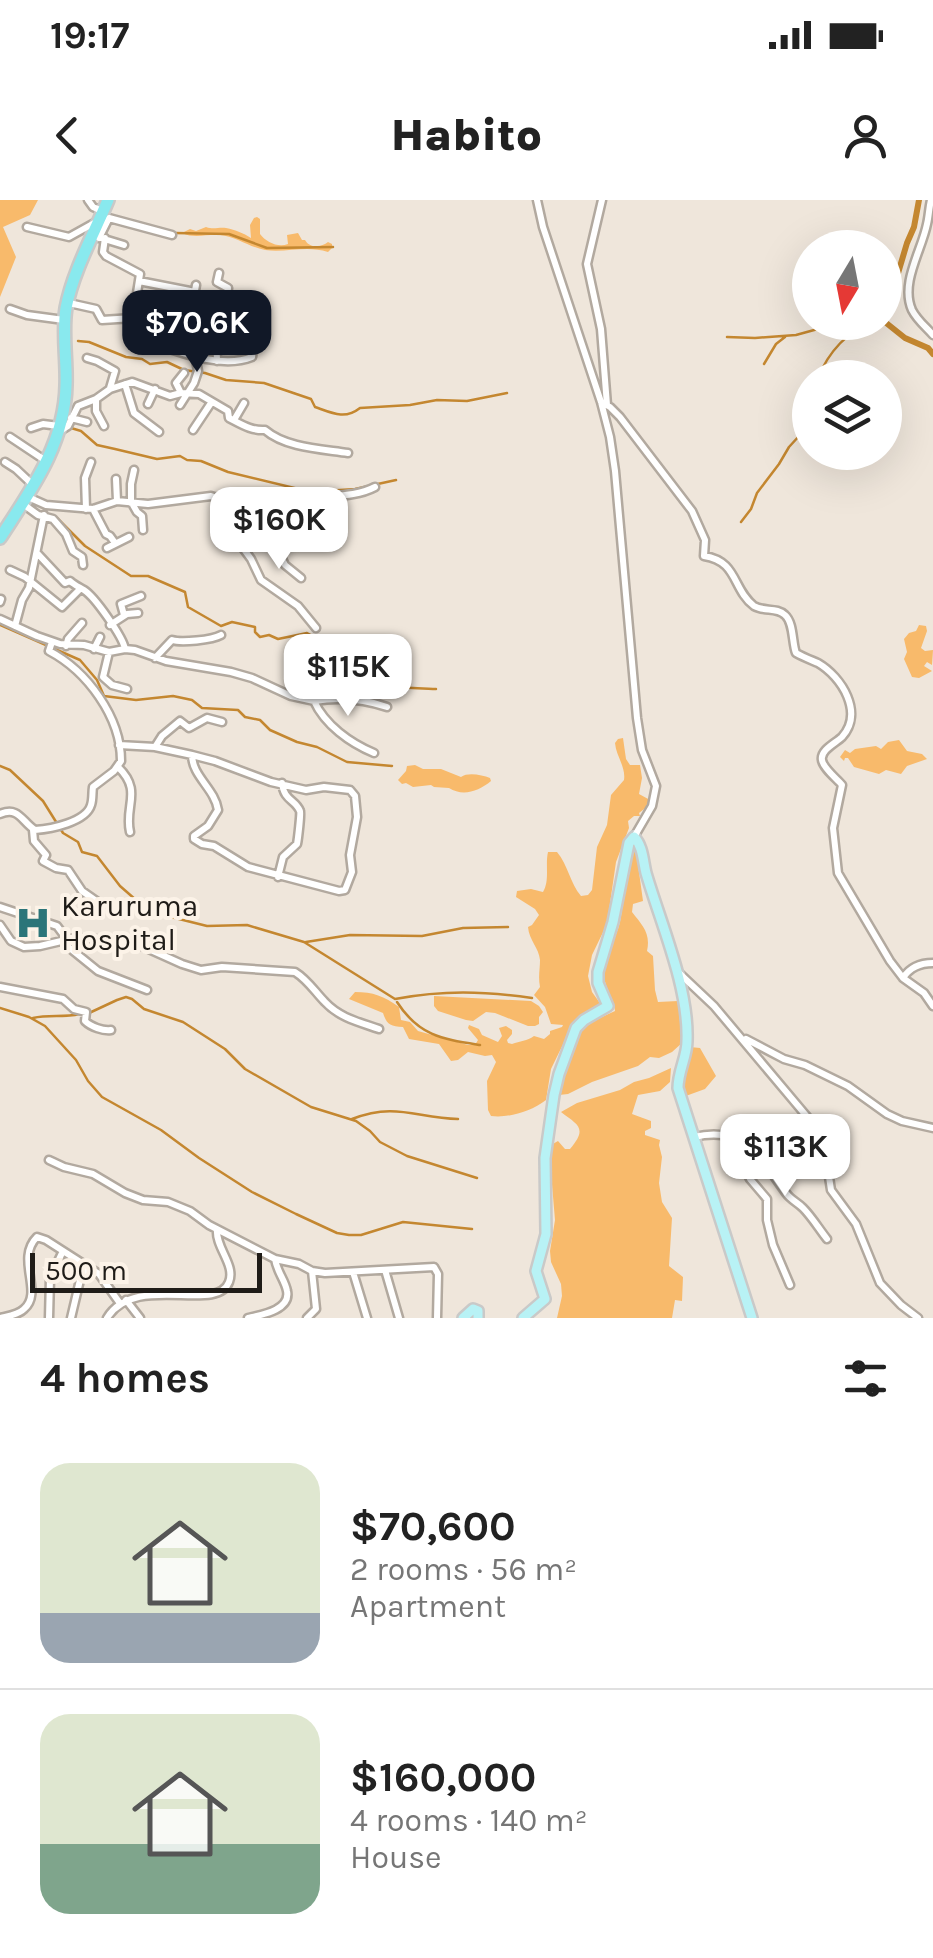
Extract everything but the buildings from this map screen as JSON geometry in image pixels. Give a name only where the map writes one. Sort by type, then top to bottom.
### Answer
[{"type":"highway","points":[[0,538],[6,516],[28,495],[63,425],[68,302],[98,240],[106,208]]},
{"type":"main road","points":[[523,1318],[545,1299],[536,1271],[546,1234],[546,1158],[559,1074],[576,1028],[608,1006],[598,983],[598,972],[629,843],[634,837],[639,842],[677,971],[686,1020],[687,1040],[678,1088],[752,1318]]},
{"type":"main road","points":[[464,1318],[476,1309],[478,1318]]},
{"type":"street","points":[[88,200],[94,208],[106,208]]},
{"type":"street","points":[[537,200],[604,404],[620,417],[692,511],[705,540],[704,556],[726,565],[756,607],[785,614],[794,650],[819,664],[841,686],[850,702],[849,728],[822,758],[842,785],[833,828],[838,873],[880,946],[903,978],[924,993],[933,1006]]},
{"type":"street","points":[[602,200],[587,264],[602,330],[604,404],[616,471],[641,746],[656,786],[652,806],[634,837]]},
{"type":"street","points":[[931,200],[909,298],[918,320],[933,335]]},
{"type":"street","points":[[28,226],[73,237],[106,208]]},
{"type":"street","points":[[172,235],[109,218],[98,240],[104,254],[140,274],[130,320],[132,331],[146,333],[156,344],[217,361],[252,356],[250,338]]},
{"type":"street","points":[[98,240],[124,245]]},
{"type":"street","points":[[191,307],[210,307],[226,296],[228,288],[217,282],[219,273]]},
{"type":"street","points":[[139,281],[196,288],[189,324],[198,371],[180,405]]},
{"type":"street","points":[[68,302],[96,309],[102,320],[130,320]]},
{"type":"street","points":[[10,309],[65,320]]},
{"type":"street","points":[[216,333],[217,361]]},
{"type":"street","points":[[87,358],[115,370],[110,389]]},
{"type":"street","points":[[184,372],[176,384],[184,393]]},
{"type":"street","points":[[63,425],[78,406],[110,389],[135,382],[170,396],[198,394],[228,410],[229,418],[252,430],[265,430],[270,436],[291,442],[348,453]]},
{"type":"street","points":[[125,384],[134,414],[159,432]]},
{"type":"street","points":[[148,404],[155,389]]},
{"type":"street","points":[[96,399],[96,410],[104,426]]},
{"type":"street","points":[[234,420],[244,403]]},
{"type":"street","points":[[193,430],[211,404]]},
{"type":"street","points":[[32,428],[87,422]]},
{"type":"street","points":[[10,436],[47,462]]},
{"type":"street","points":[[5,462],[16,468],[34,512],[53,519],[66,534],[72,550],[82,557],[83,565]]},
{"type":"street","points":[[92,462],[85,478],[90,509],[110,536],[111,546],[130,537]]},
{"type":"street","points":[[134,470],[132,504],[142,516],[143,530]]},
{"type":"street","points":[[116,479],[116,501]]},
{"type":"street","points":[[28,495],[46,506],[90,509],[116,501],[132,504],[211,496],[236,509],[259,507],[289,514],[300,500],[329,494],[354,495],[375,488]]},
{"type":"street","points":[[236,509],[236,537],[262,582],[298,606],[316,628]]},
{"type":"street","points":[[14,626],[30,582],[44,516]]},
{"type":"street","points":[[236,537],[270,534],[285,565],[301,578]]},
{"type":"street","points":[[37,554],[66,583],[70,581],[81,588],[104,612],[125,649]]},
{"type":"street","points":[[10,570],[63,607],[81,588]]},
{"type":"street","points":[[124,615],[120,604],[127,597],[141,596]]},
{"type":"street","points":[[110,625],[124,615],[138,613]]},
{"type":"street","points":[[0,619],[66,646],[82,645],[108,652],[135,650],[156,658],[242,674],[291,696],[314,701],[372,701],[387,707]]},
{"type":"street","points":[[66,646],[82,623]]},
{"type":"street","points":[[156,658],[174,640],[213,639],[222,635]]},
{"type":"street","points":[[94,649],[100,637]]},
{"type":"street","points":[[33,830],[52,828],[84,816],[91,805],[93,787],[118,766],[122,757],[108,712],[79,672],[49,650],[52,642]]},
{"type":"street","points":[[108,652],[103,677],[112,685],[127,689]]},
{"type":"street","points":[[314,701],[322,716],[344,737],[374,753]]},
{"type":"street","points":[[155,747],[180,721],[190,728],[207,718],[222,722]]},
{"type":"street","points":[[119,745],[155,747],[192,755],[215,760],[271,782],[306,790],[350,790],[355,796],[358,817],[352,842],[352,872],[344,891],[248,867],[194,839],[218,810],[216,799],[193,766],[192,755]]},
{"type":"street","points":[[118,766],[130,785],[130,832]]},
{"type":"street","points":[[278,876],[283,858],[297,844],[301,815],[284,794],[282,784]]},
{"type":"street","points":[[0,814],[15,812],[26,820],[36,845],[46,854],[44,861],[68,870],[82,891],[102,905]]},
{"type":"street","points":[[0,907],[57,926],[63,940],[98,970],[147,990]]},
{"type":"street","points":[[0,925],[7,938],[17,945],[110,940],[142,946],[201,970],[222,967],[295,972],[345,1018],[379,1029]]},
{"type":"street","points":[[903,978],[919,964],[933,963]]},
{"type":"street","points":[[677,971],[715,1006],[820,1134],[831,1190],[856,1224],[880,1283],[918,1318]]},
{"type":"street","points":[[0,987],[62,999],[74,1009],[86,1012],[89,1025],[111,1030]]},
{"type":"street","points":[[740,1037],[848,1086],[887,1114],[933,1128]]},
{"type":"street","points":[[694,1137],[712,1133],[740,1140],[758,1154],[788,1196],[804,1209],[827,1239]]},
{"type":"street","points":[[728,1136],[750,1180],[767,1198],[773,1245],[790,1285]]},
{"type":"street","points":[[50,1160],[93,1174],[143,1200],[190,1211],[275,1260],[299,1264],[312,1271],[436,1268],[436,1318]]},
{"type":"street","points":[[107,1318],[123,1301],[150,1294],[200,1295],[226,1288],[230,1270],[217,1229]]},
{"type":"street","points":[[0,1318],[21,1312],[30,1303],[27,1260],[33,1238],[46,1240],[104,1278],[140,1318]]},
{"type":"street","points":[[48,1318],[50,1278],[62,1252]]},
{"type":"street","points":[[250,1318],[276,1310],[287,1298],[275,1260]]},
{"type":"street","points":[[71,1318],[87,1266]]},
{"type":"street","points":[[385,1270],[399,1318]]},
{"type":"street","points":[[312,1271],[313,1315]]},
{"type":"street","points":[[352,1272],[366,1318]]},
{"type":"shaded area","points":[[0,200],[38,200],[30,215],[3,227],[16,257],[0,297]]},
{"type":"shaded area","points":[[257,217],[260,234],[273,244],[288,244],[287,235],[298,233],[310,245],[328,242],[332,248],[328,252],[265,250],[226,236],[182,233],[206,227],[223,228],[251,238],[250,225]]},
{"type":"shaded area","points":[[919,625],[926,626],[927,631],[921,648],[933,650],[932,665],[927,662],[924,666],[932,671],[919,678],[912,677],[904,659],[904,639]]},
{"type":"shaded area","points":[[623,738],[626,759],[630,765],[640,765],[639,794],[650,800],[640,816],[628,821],[616,862],[607,924],[592,955],[588,976],[592,992],[602,1006],[571,1028],[551,1069],[546,1100],[519,1113],[491,1116],[487,1081],[496,1062],[492,1055],[468,1052],[451,1061],[439,1044],[409,1039],[403,1027],[390,1024],[383,1013],[349,999],[355,992],[378,995],[399,1007],[401,1020],[410,1022],[418,1031],[468,1045],[475,1045],[478,1040],[469,1025],[498,1042],[502,1036],[499,1028],[506,1026],[512,1030],[507,1040],[512,1044],[534,1036],[544,1039],[550,1031],[562,1027],[551,1024],[545,1007],[534,995],[540,987],[540,960],[528,927],[539,915],[516,897],[517,891],[543,892],[548,852],[557,852],[581,896],[592,890],[597,847],[607,825],[611,795],[624,780],[615,743]]},
{"type":"shaded area","points":[[899,740],[907,751],[927,759],[907,766],[901,774],[886,770],[879,774],[854,767],[848,758],[844,761],[840,757],[845,750],[850,753],[876,746],[881,749],[888,742]]},
{"type":"shaded area","points":[[407,766],[461,777],[479,775],[491,781],[465,792],[402,784],[398,780]]},
{"type":"shaded area","points":[[635,843],[643,901],[633,904],[632,912],[645,930],[647,951],[653,956],[658,1002],[678,1001],[682,1043],[659,1058],[650,1057],[638,1066],[559,1095],[568,1059],[581,1032],[615,1011],[604,974],[620,922],[630,853]]},
{"type":"shaded area","points":[[434,996],[531,1001],[543,1012],[535,1026],[486,1012],[473,1021],[466,1020],[438,1011]]},
{"type":"shaded area","points":[[690,1047],[700,1048],[716,1076],[705,1089],[683,1097],[679,1080]]},
{"type":"shaded area","points":[[671,1068],[670,1082],[660,1091],[638,1095],[632,1114],[651,1121],[645,1135],[660,1140],[659,1183],[662,1202],[672,1218],[669,1266],[683,1277],[682,1301],[675,1300],[672,1318],[557,1318],[562,1296],[550,1251],[555,1220],[551,1145],[558,1141],[570,1149],[580,1131],[561,1112]]},
{"type":"waterway","points":[[902,260],[919,200]]},
{"type":"waterway","points":[[175,233],[229,234],[267,248],[333,247]]},
{"type":"waterway","points":[[727,337],[792,335]]},
{"type":"waterway","points":[[902,336],[933,354]]},
{"type":"waterway","points":[[764,364],[785,337]]},
{"type":"waterway","points":[[827,360],[844,340]]},
{"type":"waterway","points":[[78,341],[150,364],[167,362],[226,380],[264,383],[311,399],[315,407],[338,414],[360,408],[467,401],[507,393]]},
{"type":"waterway","points":[[71,428],[97,445],[157,459],[180,456],[311,492],[355,489],[396,480]]},
{"type":"waterway","points":[[741,522],[792,444]]},
{"type":"waterway","points":[[30,505],[40,512]]},
{"type":"waterway","points":[[57,518],[85,546],[131,576],[148,576],[185,592],[188,607],[221,626],[232,622],[255,627],[260,637],[278,639],[307,633],[316,638],[339,637],[371,677],[398,686],[436,689]]},
{"type":"waterway","points":[[0,625],[80,660],[97,680],[104,696],[136,700],[173,696],[192,700],[202,708],[238,710],[245,717],[260,720],[270,730],[347,762],[392,766]]},
{"type":"waterway","points":[[0,766],[10,770],[43,801],[63,833],[78,842],[82,852],[97,856],[136,900],[167,916],[207,926],[247,925],[304,942],[395,999],[463,992],[532,998]]},
{"type":"waterway","points":[[306,942],[350,935],[422,936],[463,928],[508,927]]},
{"type":"waterway","points":[[87,1014],[117,1000],[132,999],[144,1009],[183,1022],[225,1049],[245,1069],[311,1107],[356,1121],[380,1142],[407,1156],[477,1178]]},
{"type":"waterway","points":[[397,1002],[414,1022],[432,1034],[480,1045]]},
{"type":"waterway","points":[[0,1008],[45,1026],[102,1097],[161,1130],[252,1192],[296,1214],[349,1235],[403,1222],[472,1229]]},
{"type":"waterway","points":[[33,1018],[79,1014]]},
{"type":"waterway","points":[[352,1119],[394,1111],[458,1119]]},
{"type":"place","name":"Karuruma Hospital","points":[[33,923]]}]
